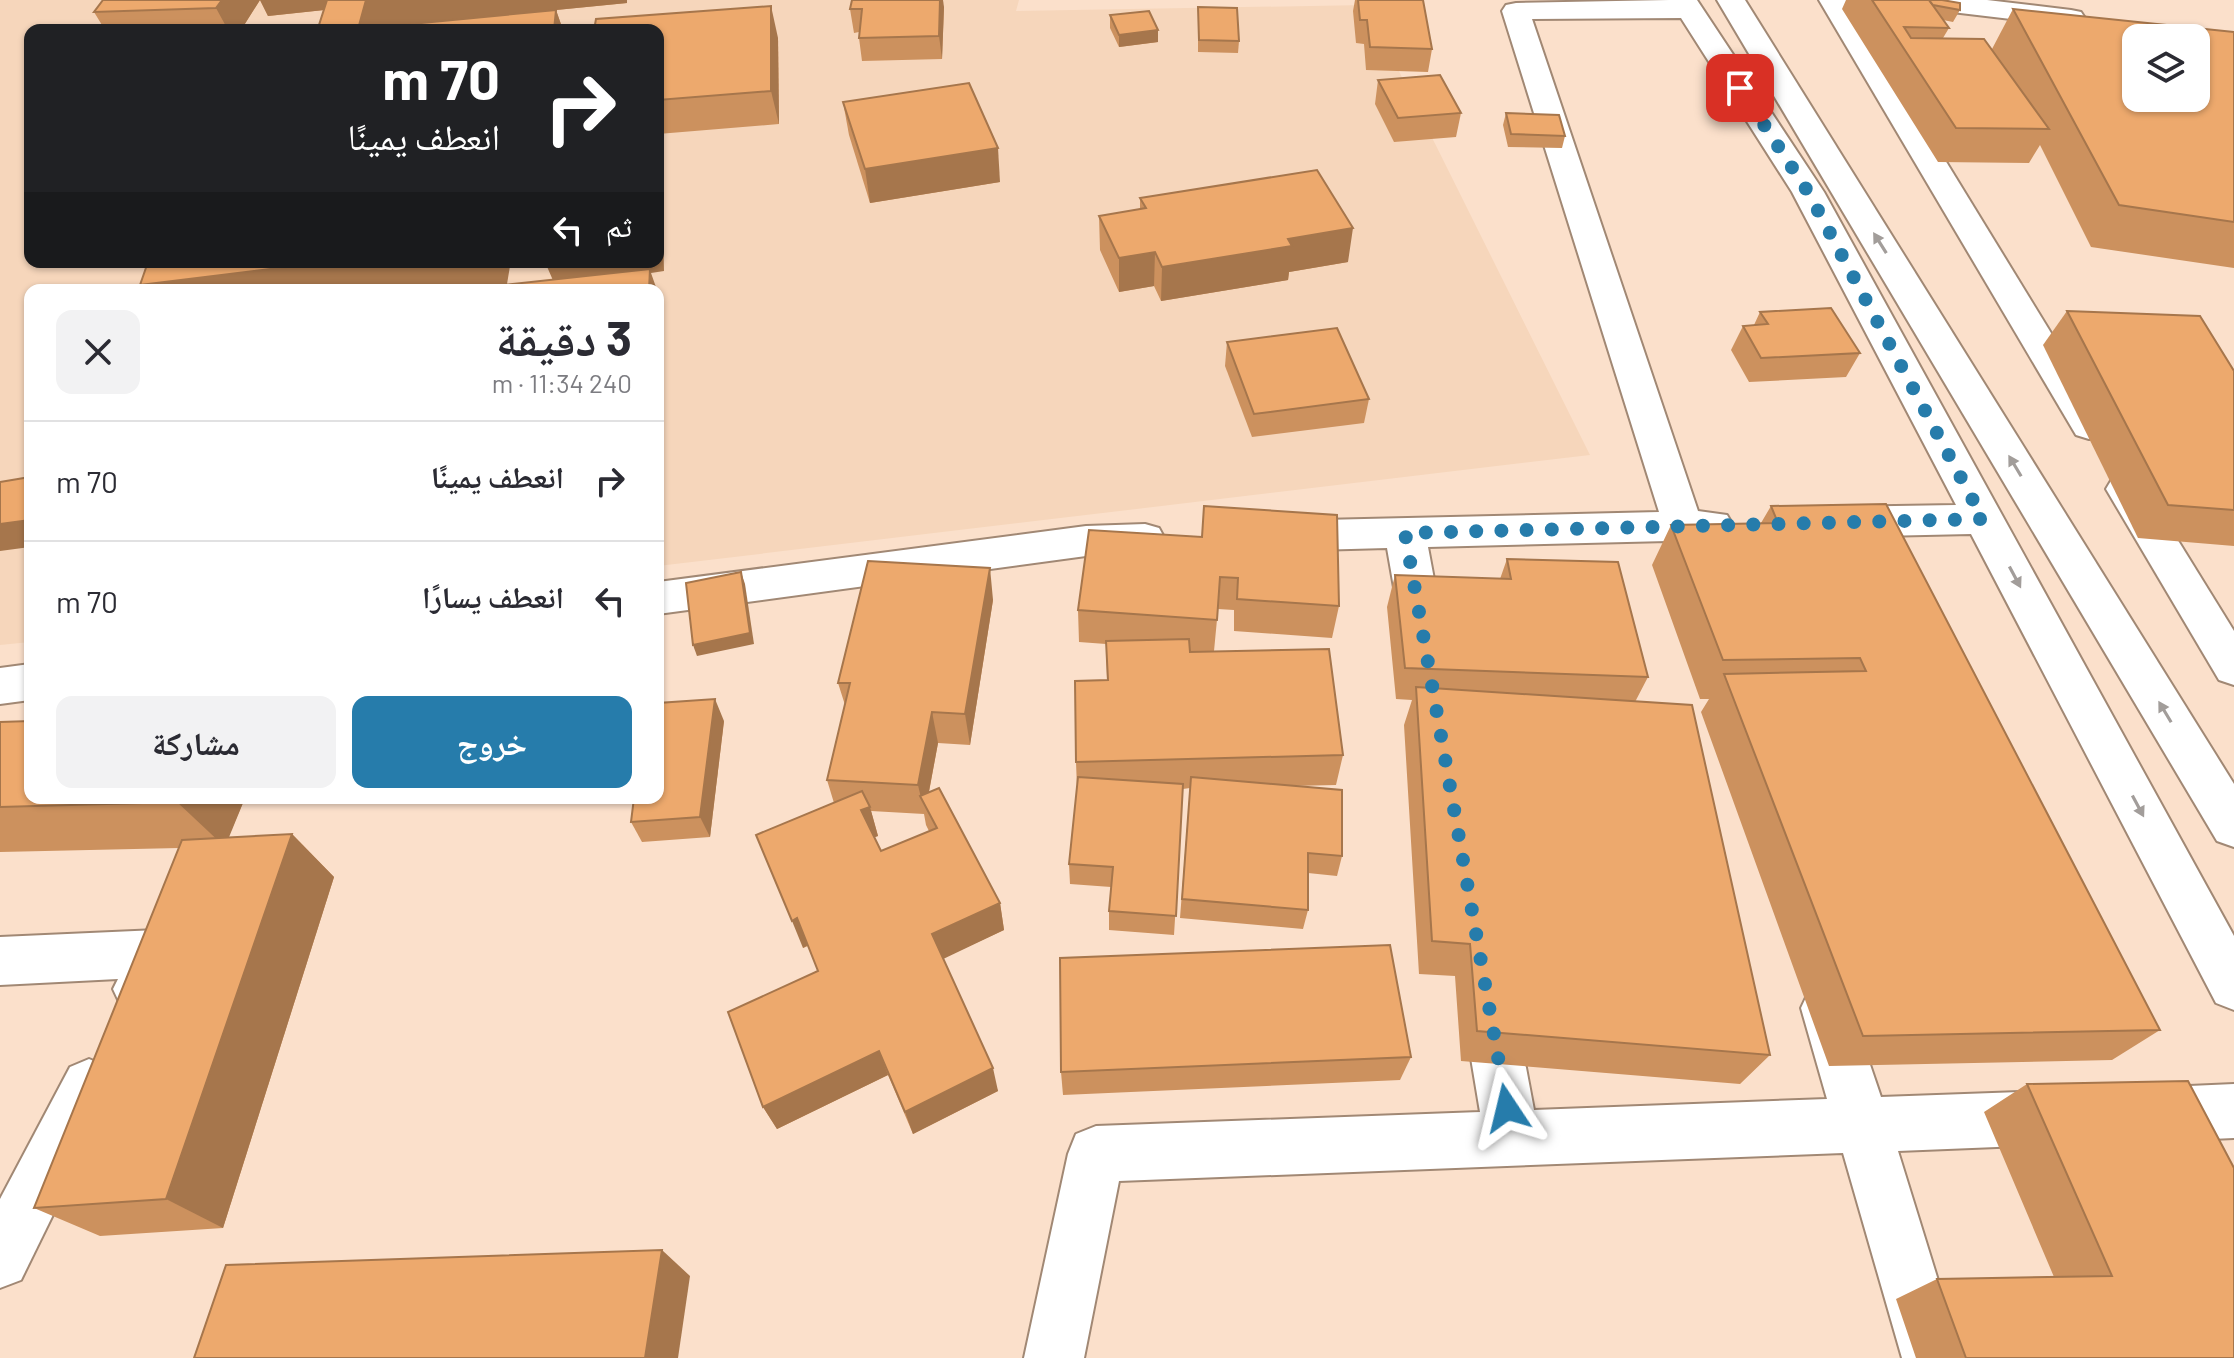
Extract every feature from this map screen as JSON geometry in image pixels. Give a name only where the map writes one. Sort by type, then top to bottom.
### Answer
[{"type":"street","points":[[1731,0],[2232,819]]},
{"type":"street","points":[[1833,0],[2234,668]]},
{"type":"street","points":[[1918,0],[2092,21]]},
{"type":"street","points":[[1711,616],[1685,526],[1516,11],[1686,5],[1808,192],[2234,986]]},
{"type":"street","points":[[1795,523],[1983,519]]},
{"type":"street","points":[[1246,537],[1748,524]]},
{"type":"street","points":[[1405,533],[1430,673]]},
{"type":"street","points":[[664,597],[1086,541],[1182,538]]},
{"type":"street","points":[[0,686],[24,683]]},
{"type":"street","points":[[0,961],[157,953],[0,1259]]},
{"type":"street","points":[[1482,968],[1512,1138]]},
{"type":"street","points":[[1818,976],[1932,1358]]},
{"type":"street","points":[[1054,1358],[1096,1154],[2234,1111]]},
{"type":"shaded area","points":[[0,0],[1019,0],[1016,11],[1366,5],[1590,455],[664,565],[664,284],[24,284],[24,643],[0,645]]},
{"type":"building","points":[[103,0],[222,0],[216,8],[94,12]]},
{"type":"building","points":[[327,0],[366,0],[359,24],[319,24]]},
{"type":"building","points":[[852,0],[940,0],[939,36],[859,38],[862,9],[850,9]]},
{"type":"building","points":[[1358,0],[1423,0],[1432,49],[1370,47],[1367,20],[1360,20]]},
{"type":"building","points":[[1872,0],[1929,0],[1949,28],[1904,27],[1911,38],[1984,39],[2049,129],[1956,128]]},
{"type":"building","points":[[1929,0],[1960,3],[1960,10],[1933,5]]},
{"type":"building","points":[[771,6],[771,91],[664,100],[664,24],[595,24],[596,19]]},
{"type":"building","points":[[1198,7],[1237,8],[1239,41],[1199,40]]},
{"type":"building","points":[[2013,9],[2157,24],[2122,24],[2122,112],[2210,112],[2210,30],[2234,32],[2234,222],[2119,205]]},
{"type":"building","points":[[556,10],[555,24],[410,24]]},
{"type":"building","points":[[1149,11],[1158,30],[1119,35],[1110,15]]},
{"type":"building","points":[[1440,75],[1461,113],[1398,118],[1378,80]]},
{"type":"building","points":[[969,83],[998,148],[865,169],[843,102]]},
{"type":"building","points":[[1506,113],[1559,115],[1565,136],[1511,134]]},
{"type":"building","points":[[1317,170],[1353,228],[1288,239],[1292,246],[1162,267],[1155,252],[1119,258],[1099,216],[1146,208],[1140,198]]},
{"type":"building","points":[[146,268],[278,268],[148,284],[140,284]]},
{"type":"building","points":[[650,269],[649,284],[512,284]]},
{"type":"building","points":[[1831,308],[1860,353],[1761,358],[1743,326],[1768,324],[1760,312]]},
{"type":"building","points":[[2067,311],[2200,316],[2234,371],[2234,510],[2168,505]]},
{"type":"building","points":[[1337,328],[1369,399],[1254,414],[1227,342]]},
{"type":"building","points":[[24,478],[24,521],[0,524],[0,482]]},
{"type":"building","points":[[1886,504],[2160,1030],[1863,1036],[1724,674],[1866,671],[1860,658],[1723,660],[1671,525],[1778,523],[1771,506]]},
{"type":"building","points":[[1204,506],[1337,515],[1339,606],[1237,599],[1238,578],[1220,577],[1217,620],[1078,610],[1089,530],[1202,537]]},
{"type":"building","points":[[1507,559],[1618,562],[1648,677],[1405,668],[1395,575],[1511,579]]},
{"type":"building","points":[[868,561],[990,568],[965,714],[932,712],[918,785],[827,780],[850,683],[838,683]]},
{"type":"building","points":[[741,572],[750,633],[693,645],[686,583]]},
{"type":"building","points":[[1189,639],[1190,652],[1329,649],[1343,755],[1076,762],[1075,681],[1108,680],[1106,641]]},
{"type":"building","points":[[1416,687],[1692,705],[1770,1055],[1477,1031],[1470,944],[1432,941]]},
{"type":"building","points":[[715,699],[700,817],[631,822],[633,804],[664,804],[664,703]]},
{"type":"building","points":[[24,721],[24,804],[106,804],[0,807],[0,722]]},
{"type":"building","points":[[1078,777],[1183,784],[1176,916],[1109,911],[1113,867],[1069,864]]},
{"type":"building","points":[[1191,777],[1342,790],[1342,856],[1308,853],[1308,910],[1182,899]]},
{"type":"building","points":[[939,788],[1000,903],[932,934],[993,1068],[905,1112],[879,1051],[763,1107],[728,1012],[818,971],[797,918],[792,921],[756,835],[862,791],[870,807],[861,810],[881,851],[937,828],[920,796]]},
{"type":"building","points":[[292,834],[166,1199],[34,1208],[182,840]]},
{"type":"building","points":[[1390,945],[1411,1057],[1061,1072],[1060,958]]},
{"type":"building","points":[[2188,1081],[2234,1168],[2234,1358],[1966,1358],[1937,1279],[2112,1276],[2027,1084]]},
{"type":"building","points":[[662,1250],[645,1358],[194,1358],[226,1265]]},
{"type":"route","points":[[1507,1108],[1405,533],[1983,519],[1808,192],[1740,88]]}]
